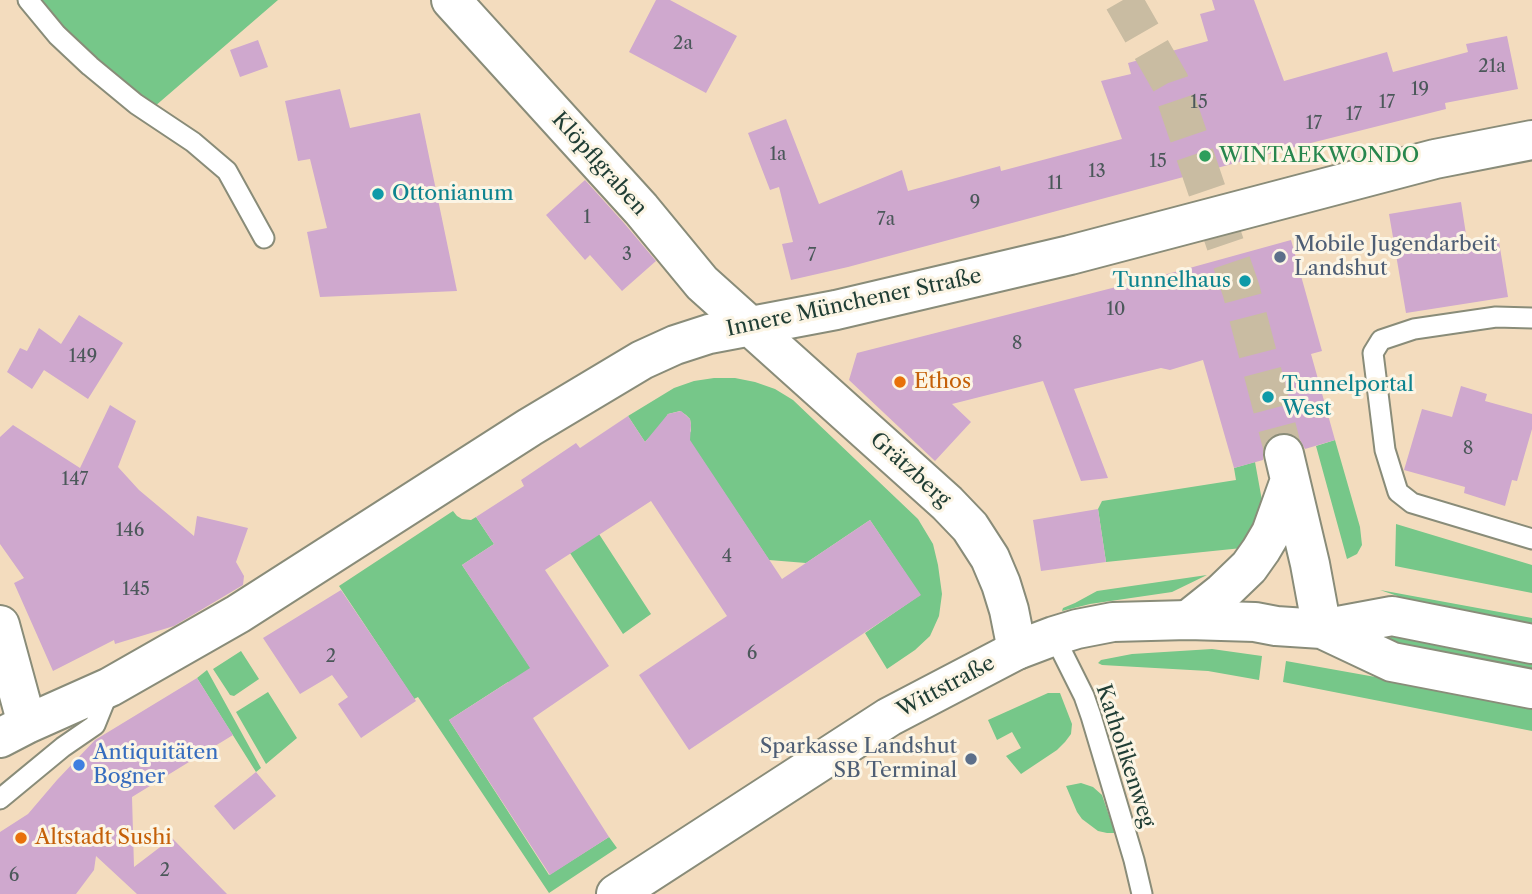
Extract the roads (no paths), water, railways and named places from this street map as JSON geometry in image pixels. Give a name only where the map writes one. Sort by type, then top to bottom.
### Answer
[{"type":"street","name":"Klöpflgraben","points":[[451,0],[641,209],[702,283],[749,326]]},
{"type":"street","name":"Innere Münchener Straße","points":[[14,731],[110,687],[238,614],[530,427],[642,360],[674,345],[709,334],[836,310],[1044,261],[1436,159],[1532,140]]},
{"type":"street","name":"Grätzberg","points":[[749,326],[947,503],[970,527],[990,558],[1001,584],[1017,650]]},
{"type":"street","points":[[1188,620],[1223,592],[1249,567],[1261,550],[1271,533],[1287,467],[1322,629]]},
{"type":"street","name":"Wittstraße","points":[[616,894],[889,717],[1017,650],[1054,635],[1113,622],[1255,622],[1322,629],[1392,617],[1532,644]]},
{"type":"street","points":[[0,625],[14,731]]},
{"type":"street","name":"Wittstraße","points":[[1322,629],[1392,662],[1532,689]]},
{"type":"lane","points":[[28,0],[57,35],[99,74],[136,104],[194,142],[228,171],[264,238]]},
{"type":"lane","points":[[1532,317],[1496,317],[1414,329],[1381,340],[1373,353],[1385,450],[1398,492],[1412,503],[1532,539]]},
{"type":"lane","name":"Katholikenweg","points":[[1054,635],[1091,716],[1142,894]]},
{"type":"lane","points":[[0,799],[63,747],[95,725],[110,687]]},
{"type":"tunnel","points":[[1123,0],[1170,82],[1241,290],[1284,454]]},
{"type":"place","name":"WINTAEKWONDO","points":[[1205,156]]},
{"type":"place","name":"Ottonianum","points":[[378,194]]},
{"type":"place","name":"Mobile Jugendarbeit Landshut","points":[[1280,257]]},
{"type":"place","name":"Tunnelhaus","points":[[1245,281]]},
{"type":"place","name":"Ethos","points":[[900,382]]},
{"type":"place","name":"Tunnelportal West","points":[[1268,397]]},
{"type":"place","name":"Sparkasse Landshut SB Terminal","points":[[971,759]]},
{"type":"place","name":"Antiquitäten Bogner","points":[[79,765]]},
{"type":"place","name":"Altstadt Sushi","points":[[21,838]]}]
